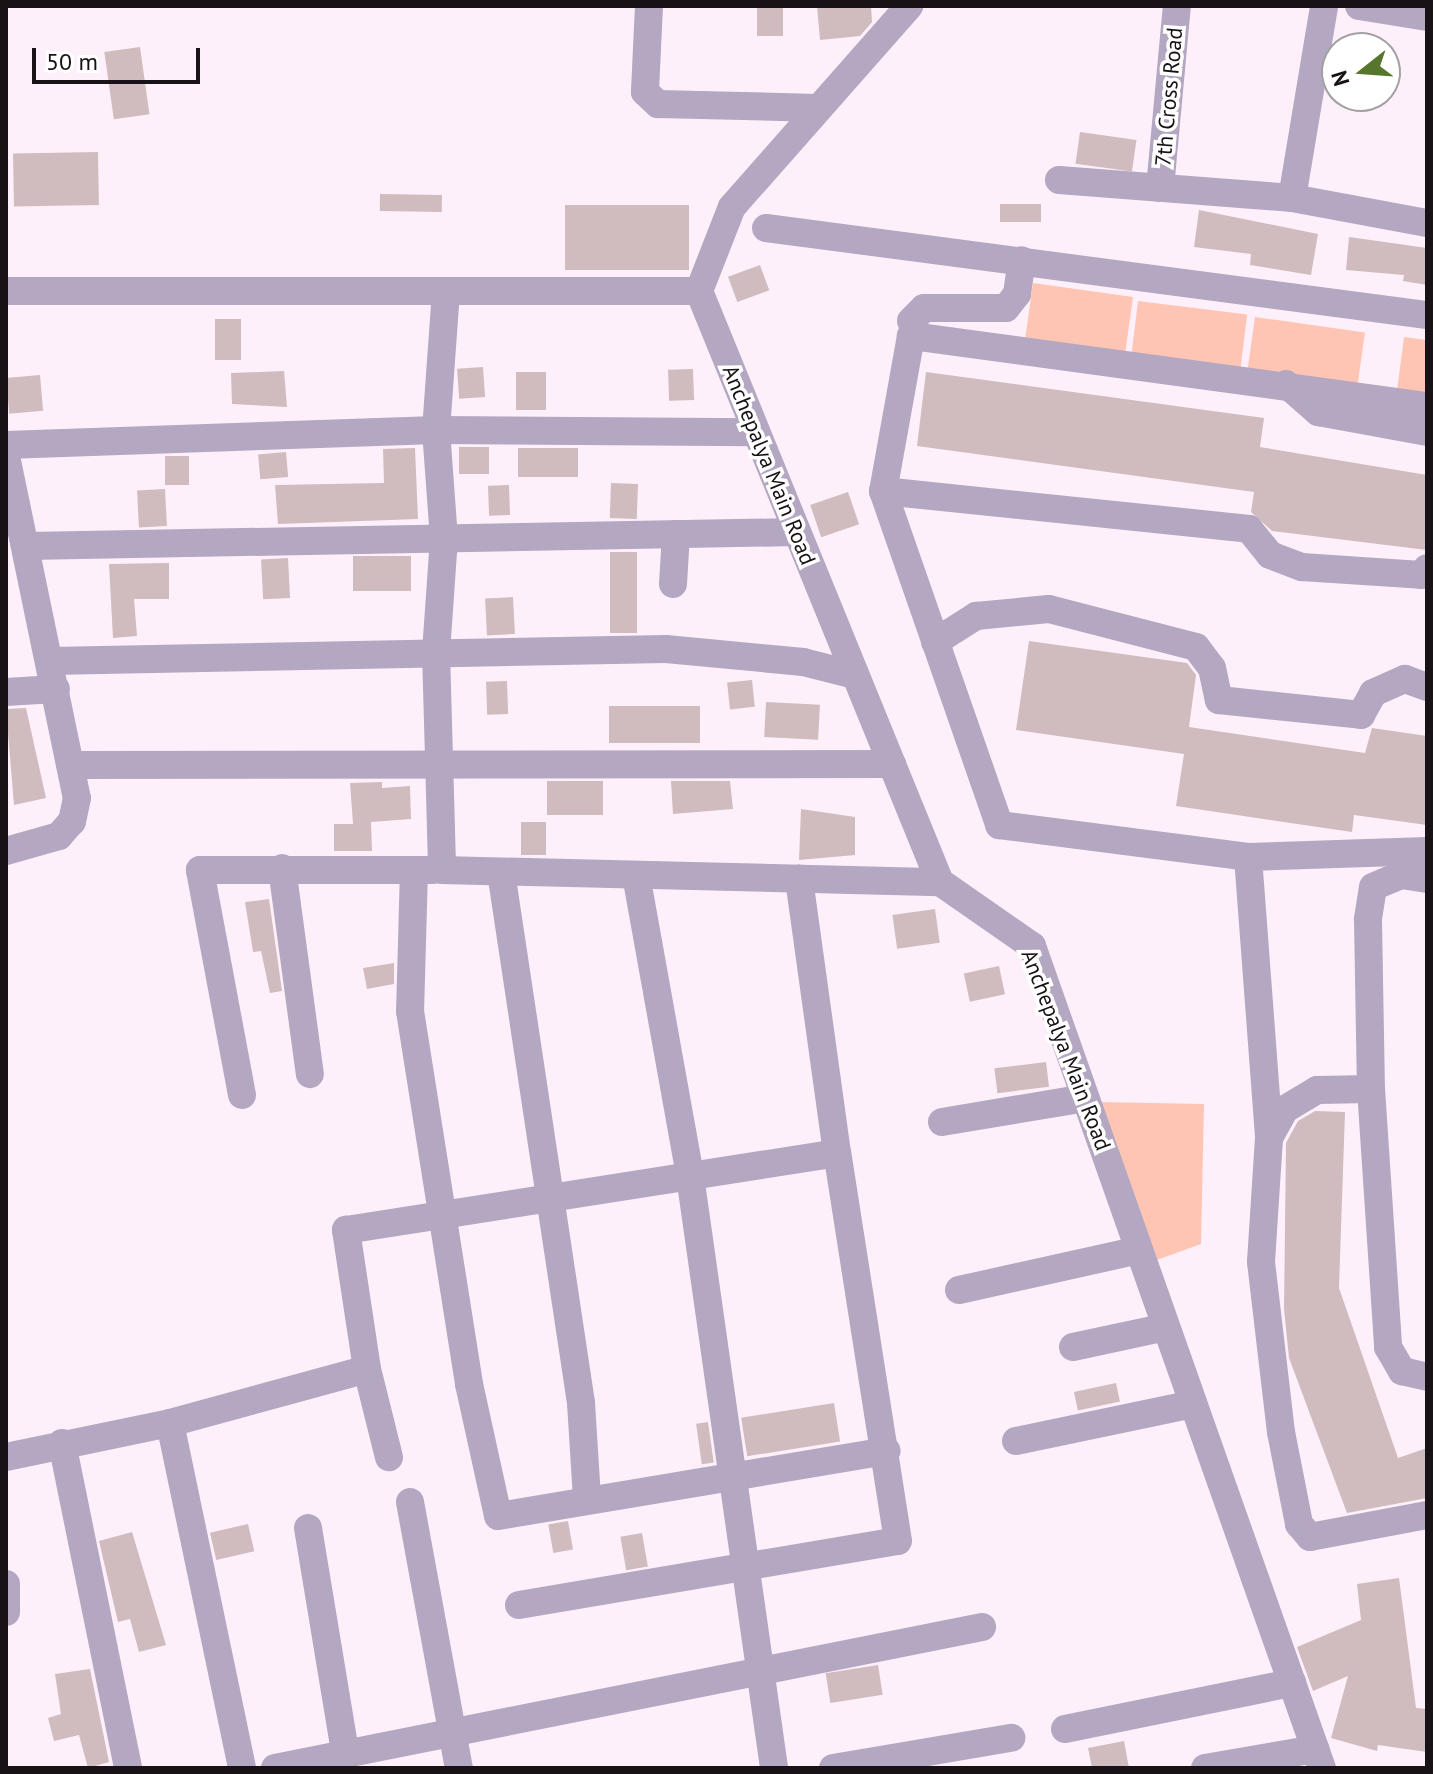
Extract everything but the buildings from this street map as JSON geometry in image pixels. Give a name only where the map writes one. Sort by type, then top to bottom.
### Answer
[{"type":"street","points":[[649,6],[645,92],[658,104],[818,108]]},
{"type":"street","points":[[6,291],[699,291],[732,207],[909,6]]},
{"type":"street","name":"7th Cross Road","points":[[1160,188],[1177,6]]},
{"type":"street","points":[[1292,198],[1324,6]]},
{"type":"street","points":[[1359,6],[1427,17]]},
{"type":"street","points":[[1059,180],[1292,198],[1427,223]]},
{"type":"street","points":[[766,228],[1427,315]]},
{"type":"street","points":[[911,321],[924,308],[1006,308],[1017,294],[1022,260]]},
{"type":"street","points":[[446,291],[436,430],[444,538],[436,651],[437,763],[428,870],[410,1011],[469,1384],[498,1516],[887,1451]]},
{"type":"street","name":"Anchepalya Main Road","points":[[699,291],[940,882],[1032,946],[1319,1759]]},
{"type":"street","points":[[1427,406],[1286,384],[911,336],[883,491],[999,825],[1248,857],[1427,851]]},
{"type":"street","points":[[1286,384],[1318,412],[1427,432]]},
{"type":"street","points":[[6,445],[436,430],[754,432]]},
{"type":"street","points":[[6,456],[21,556],[50,661],[77,798],[72,821],[59,836],[6,851]]},
{"type":"street","points":[[883,491],[1249,529],[1270,555],[1302,567],[1421,575],[1427,568]]},
{"type":"street","points":[[21,556],[444,538],[797,532]]},
{"type":"street","points":[[673,584],[676,534]]},
{"type":"street","points":[[935,642],[976,616],[1049,609],[1196,647],[1212,668],[1219,700],[1361,715],[1373,693],[1405,679],[1427,687]]},
{"type":"street","points":[[50,661],[436,651],[666,649],[803,662],[855,675]]},
{"type":"street","points":[[6,692],[56,689]]},
{"type":"street","points":[[71,765],[892,764]]},
{"type":"street","points":[[1248,857],[1269,1138],[1261,1262],[1299,1524],[1321,1539],[1427,1515]]},
{"type":"street","points":[[282,868],[310,1074]]},
{"type":"street","points":[[242,1095],[200,870],[428,870],[940,882]]},
{"type":"street","points":[[501,872],[581,1403],[587,1499]]},
{"type":"street","points":[[636,875],[690,1176],[734,1478],[756,1672],[774,1768]]},
{"type":"street","points":[[1427,879],[1401,875],[1373,887],[1371,1089],[1388,1347],[1402,1371],[1427,1377]]},
{"type":"street","points":[[519,1605],[898,1541],[887,1451],[837,1153],[799,879]]},
{"type":"street","points":[[1269,1138],[1285,1109],[1317,1090],[1371,1089]]},
{"type":"street","points":[[942,1122],[1085,1098]]},
{"type":"street","points":[[389,1457],[367,1369],[346,1230],[443,1212],[837,1153]]},
{"type":"street","points":[[959,1290],[1139,1250]]},
{"type":"street","points":[[1073,1347],[1166,1327]]},
{"type":"street","points":[[6,1457],[170,1423],[367,1369]]},
{"type":"street","points":[[1016,1441],[1193,1404]]},
{"type":"street","points":[[170,1423],[243,1768]]},
{"type":"street","points":[[62,1443],[128,1768]]},
{"type":"street","points":[[410,1502],[459,1768]]},
{"type":"street","points":[[308,1528],[345,1752]]},
{"type":"street","points":[[6,1584],[6,1612]]},
{"type":"street","points":[[275,1768],[345,1752],[368,1753],[452,1736],[756,1672],[835,1651],[982,1627]]},
{"type":"street","points":[[1065,1729],[1292,1683]]},
{"type":"street","points":[[833,1768],[1011,1738]]},
{"type":"street","points":[[1205,1768],[1319,1759]]},
{"type":"shaded area","points":[[1033,283],[1133,297],[1125,354],[1025,339]]},
{"type":"shaded area","points":[[1138,301],[1247,314],[1241,368],[1131,355]]},
{"type":"shaded area","points":[[1255,317],[1365,332],[1357,387],[1247,371]]},
{"type":"shaded area","points":[[1404,337],[1427,340],[1427,402],[1396,398]]},
{"type":"shaded area","points":[[1099,1102],[1204,1104],[1201,1244],[1154,1261]]}]
